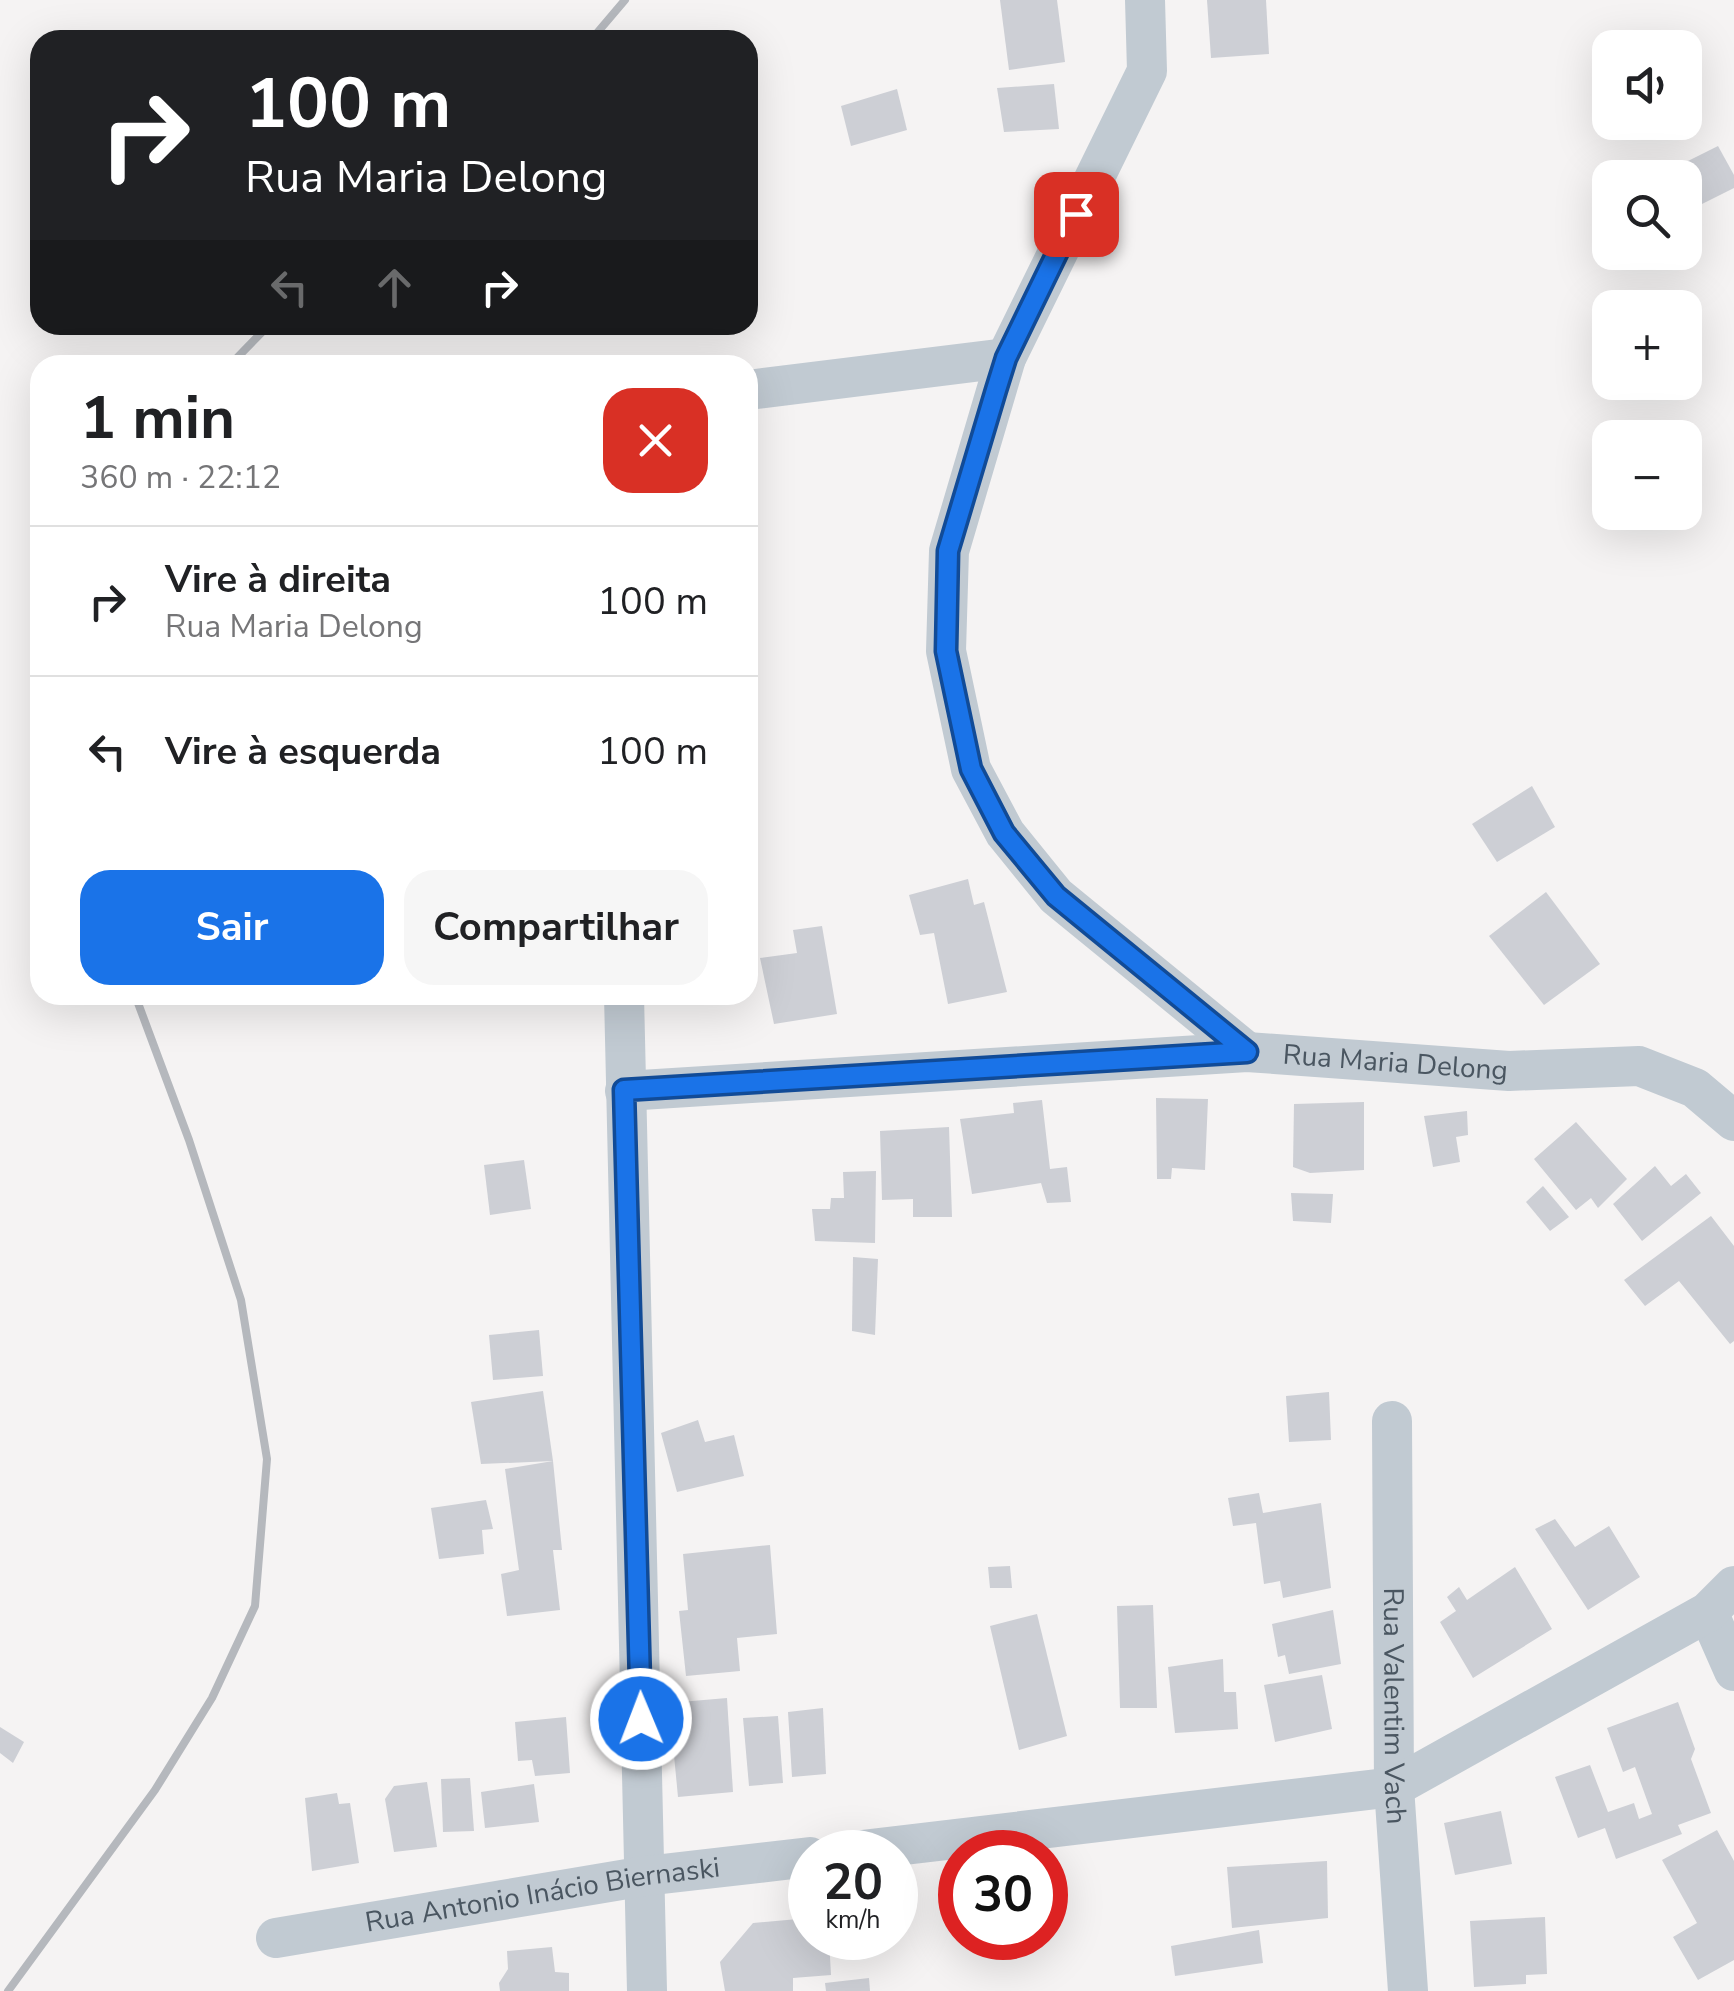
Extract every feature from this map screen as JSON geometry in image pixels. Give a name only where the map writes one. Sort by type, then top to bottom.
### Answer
[{"type":"street","points":[[1145,0],[1146,71],[1006,358],[948,551],[946,651],[971,769],[1004,833],[1056,896],[1247,1052]]},
{"type":"street","points":[[758,389],[1006,358]]},
{"type":"street","points":[[624,1005],[647,1991]]},
{"type":"street","name":"Rua Maria Delong","points":[[624,1090],[1247,1052],[1509,1071],[1639,1066],[1695,1088],[1734,1122]]},
{"type":"street","name":"Rua Valentim Vach","points":[[1392,1421],[1394,1787],[1408,1991]]},
{"type":"street","points":[[918,1843],[1394,1787],[1721,1599],[1734,1672]]},
{"type":"street","name":"Rua Antonio Inácio Biernaski","points":[[276,1938],[645,1876],[788,1860]]},
{"type":"building","points":[[1000,0],[1057,0],[1065,62],[1009,70]]},
{"type":"building","points":[[1207,0],[1266,0],[1269,54],[1211,58]]},
{"type":"building","points":[[1054,84],[1059,129],[1004,132],[997,88]]},
{"type":"building","points":[[897,89],[907,130],[851,146],[841,106]]},
{"type":"building","points":[[1718,146],[1734,175],[1734,188],[1702,204],[1702,160],[1690,160]]},
{"type":"building","points":[[1532,786],[1555,827],[1497,862],[1472,824]]},
{"type":"building","points":[[968,879],[974,905],[984,902],[1007,992],[948,1004],[934,933],[920,935],[909,895]]},
{"type":"building","points":[[1546,892],[1600,964],[1544,1005],[1489,936]]},
{"type":"building","points":[[822,926],[837,1014],[774,1024],[760,958],[797,953],[793,930]]},
{"type":"building","points":[[1156,1098],[1208,1099],[1205,1170],[1172,1168],[1171,1179],[1157,1179]]},
{"type":"building","points":[[1042,1100],[1050,1169],[1067,1167],[1071,1202],[1047,1203],[1041,1183],[972,1194],[960,1119],[1014,1113],[1013,1103]]},
{"type":"building","points":[[1364,1102],[1364,1170],[1310,1173],[1293,1167],[1294,1104]]},
{"type":"building","points":[[1467,1111],[1468,1135],[1456,1137],[1460,1162],[1433,1167],[1424,1116]]},
{"type":"building","points":[[1576,1122],[1627,1179],[1598,1208],[1591,1198],[1576,1210],[1534,1159]]},
{"type":"building","points":[[949,1127],[952,1217],[913,1217],[913,1199],[882,1200],[880,1131]]},
{"type":"building","points":[[524,1160],[531,1209],[490,1215],[484,1165]]},
{"type":"building","points":[[1655,1166],[1671,1186],[1686,1174],[1701,1193],[1642,1241],[1613,1204]]},
{"type":"building","points":[[876,1171],[875,1243],[815,1241],[812,1209],[830,1209],[831,1198],[844,1198],[843,1172]]},
{"type":"building","points":[[1543,1186],[1569,1217],[1550,1231],[1526,1202]]},
{"type":"building","points":[[1291,1193],[1333,1194],[1331,1223],[1293,1221]]},
{"type":"building","points":[[1711,1216],[1734,1246],[1734,1341],[1730,1344],[1679,1281],[1645,1306],[1624,1280]]},
{"type":"building","points":[[853,1257],[878,1259],[875,1335],[852,1331]]},
{"type":"building","points":[[539,1330],[543,1376],[493,1380],[489,1335]]},
{"type":"building","points":[[543,1391],[553,1461],[481,1464],[471,1402]]},
{"type":"building","points":[[1329,1392],[1331,1440],[1289,1442],[1286,1396]]},
{"type":"building","points":[[698,1420],[705,1442],[734,1435],[744,1476],[677,1492],[661,1433]]},
{"type":"building","points":[[553,1461],[562,1550],[553,1550],[560,1610],[507,1616],[501,1574],[519,1570],[505,1469]]},
{"type":"building","points":[[1259,1493],[1263,1513],[1321,1503],[1331,1588],[1283,1598],[1280,1581],[1264,1584],[1256,1523],[1233,1526],[1228,1498]]},
{"type":"building","points":[[486,1500],[493,1529],[482,1530],[484,1554],[439,1559],[431,1508]]},
{"type":"building","points":[[1555,1519],[1575,1547],[1609,1526],[1640,1577],[1588,1610],[1535,1529]]},
{"type":"building","points":[[770,1545],[777,1634],[737,1638],[740,1671],[686,1676],[679,1611],[688,1610],[683,1554]]},
{"type":"building","points":[[1010,1566],[1012,1588],[990,1588],[988,1567]]},
{"type":"building","points":[[1515,1567],[1552,1629],[1473,1678],[1440,1622],[1456,1611],[1447,1597],[1459,1587],[1467,1600]]},
{"type":"building","points":[[1153,1605],[1157,1708],[1120,1708],[1117,1606]]},
{"type":"building","points":[[1333,1610],[1341,1664],[1289,1674],[1285,1655],[1278,1657],[1272,1624]]},
{"type":"building","points":[[1037,1614],[1067,1736],[1019,1750],[990,1626]]},
{"type":"building","points":[[1223,1659],[1224,1692],[1236,1692],[1238,1729],[1175,1733],[1168,1667]]},
{"type":"building","points":[[1322,1675],[1332,1729],[1275,1742],[1264,1685]]},
{"type":"building","points":[[727,1698],[733,1792],[678,1797],[669,1703]]},
{"type":"building","points":[[1678,1702],[1695,1749],[1691,1759],[1711,1813],[1678,1825],[1682,1834],[1616,1859],[1605,1828],[1578,1838],[1555,1777],[1590,1765],[1608,1812],[1634,1803],[1639,1819],[1652,1814],[1635,1767],[1623,1772],[1607,1728]]},
{"type":"building","points":[[823,1708],[826,1774],[792,1777],[788,1712]]},
{"type":"building","points":[[778,1716],[783,1783],[749,1786],[743,1718]]},
{"type":"building","points":[[566,1717],[570,1773],[535,1776],[532,1760],[518,1761],[515,1722]]},
{"type":"building","points":[[0,1727],[24,1742],[13,1763],[0,1753]]},
{"type":"building","points":[[470,1778],[474,1831],[443,1832],[441,1779]]},
{"type":"building","points":[[427,1782],[437,1847],[394,1852],[385,1799],[394,1786]]},
{"type":"building","points":[[534,1784],[539,1822],[485,1828],[481,1792]]},
{"type":"building","points":[[337,1793],[339,1804],[350,1803],[359,1863],[312,1871],[305,1798]]},
{"type":"building","points":[[1501,1811],[1512,1864],[1455,1875],[1444,1823]]},
{"type":"building","points":[[1717,1830],[1734,1861],[1734,1960],[1698,1980],[1673,1937],[1697,1923],[1662,1860]]},
{"type":"building","points":[[1327,1861],[1328,1918],[1232,1928],[1227,1867]]},
{"type":"building","points":[[1545,1917],[1547,1974],[1526,1975],[1526,1984],[1474,1987],[1470,1921]]},
{"type":"building","points":[[788,1920],[788,1960],[830,1960],[831,1975],[793,1978],[793,1991],[725,1991],[720,1962],[753,1923]]},
{"type":"building","points":[[1259,1930],[1263,1963],[1175,1976],[1171,1946]]},
{"type":"building","points":[[552,1947],[555,1972],[569,1973],[569,1991],[500,1991],[499,1983],[508,1969],[507,1951]]},
{"type":"building","points":[[869,1978],[870,1991],[826,1991],[825,1983]]},
{"type":"railway","points":[[600,30],[625,0]]},
{"type":"railway","points":[[240,355],[259,335]]},
{"type":"railway","points":[[8,1991],[155,1790],[212,1698],[255,1606],[267,1459],[241,1300],[189,1140],[139,1005]]},
{"type":"route","points":[[641,1719],[624,1090],[1247,1052],[1056,896],[1004,833],[971,769],[946,651],[948,551],[1006,358],[1076,214]]}]
